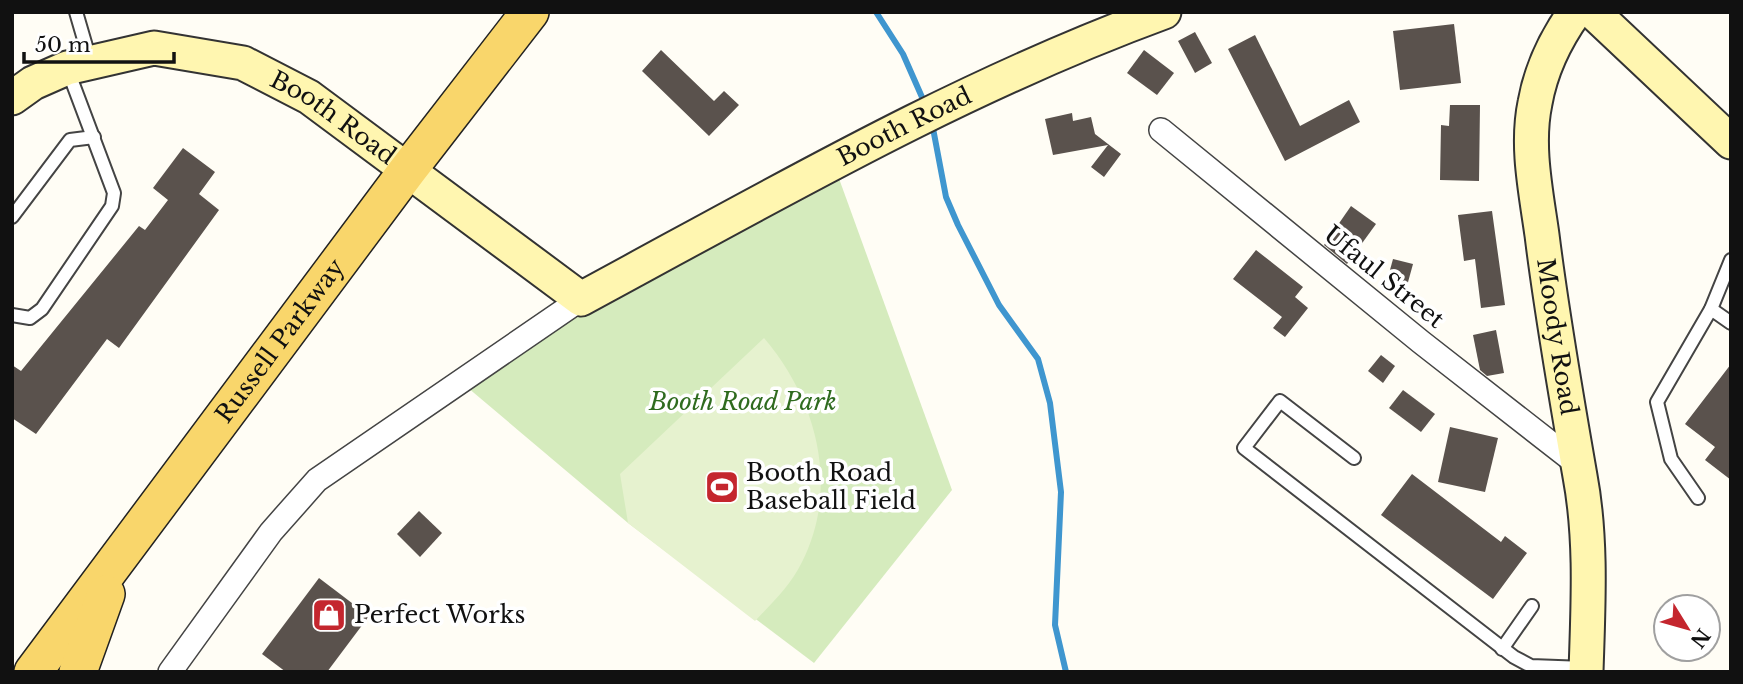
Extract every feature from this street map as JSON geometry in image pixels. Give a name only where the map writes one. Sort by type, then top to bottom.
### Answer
[{"type":"main road","name":"Russell Parkway","points":[[33,672],[407,171],[530,12]]},
{"type":"main road","points":[[78,672],[120,555]]},
{"type":"main road","points":[[12,655],[66,628]]},
{"type":"street","name":"Booth Road","points":[[170,672],[271,532],[317,480],[581,299],[777,190],[929,113],[1164,12]]},
{"type":"street","name":"Moody Road","points":[[1575,12],[1558,36],[1544,68],[1534,105],[1532,141],[1555,339],[1580,474],[1589,570],[1586,670]]},
{"type":"street","points":[[1593,12],[1731,142]]},
{"type":"street","points":[[1629,12],[1645,41],[1650,63]]},
{"type":"street","name":"Booth Road","points":[[12,98],[78,64],[154,48],[243,63],[309,97],[581,299]]},
{"type":"street","name":"Ufaul Street","points":[[1161,130],[1421,342],[1576,463]]},
{"type":"lane","points":[[12,315],[30,318],[42,309],[112,206],[114,193],[94,137],[78,64],[76,12]]},
{"type":"lane","points":[[12,217],[70,140],[94,137]]},
{"type":"lane","points":[[1698,498],[1671,459],[1657,402],[1711,309],[1731,260]]},
{"type":"lane","points":[[1711,309],[1731,323]]},
{"type":"lane","points":[[1354,458],[1280,401],[1244,448],[1502,649],[1531,666],[1586,670]]},
{"type":"lane","points":[[1502,649],[1532,607]]},
{"type":"green space","name":"Booth Road Park","points":[[833,162],[952,490],[814,663],[628,523],[461,382]]},
{"type":"green space","name":"Booth Road Baseball Field","points":[[764,338],[798,389],[817,445],[821,475],[820,504],[802,562],[787,586],[755,621],[628,523],[620,474]]},
{"type":"building","points":[[1454,24],[1461,83],[1400,90],[1393,31]]},
{"type":"building","points":[[1195,32],[1212,63],[1195,73],[1178,41]]},
{"type":"building","points":[[1255,35],[1300,126],[1349,100],[1360,122],[1285,161],[1228,49]]},
{"type":"building","points":[[661,50],[714,101],[724,91],[739,105],[709,136],[642,71]]},
{"type":"building","points":[[1144,50],[1174,73],[1157,95],[1127,73]]},
{"type":"building","points":[[1450,105],[1480,105],[1479,181],[1440,180],[1441,125],[1449,126]]},
{"type":"building","points":[[1072,113],[1073,121],[1091,117],[1095,134],[1121,154],[1104,177],[1091,167],[1108,145],[1053,155],[1045,119]]},
{"type":"building","points":[[183,148],[215,172],[199,194],[219,210],[119,348],[107,339],[36,434],[12,418],[12,365],[21,371],[139,226],[145,230],[168,200],[153,188]]},
{"type":"building","points":[[1351,206],[1376,224],[1347,264],[1324,245]]},
{"type":"building","points":[[1492,211],[1505,305],[1481,308],[1475,259],[1464,261],[1458,215]]},
{"type":"building","points":[[1256,250],[1303,287],[1295,297],[1308,308],[1285,337],[1273,328],[1282,317],[1233,279]]},
{"type":"building","points":[[1393,259],[1413,264],[1405,293],[1385,288]]},
{"type":"building","points":[[1496,330],[1504,373],[1487,376],[1480,370],[1473,335]]},
{"type":"building","points":[[1381,355],[1395,366],[1383,383],[1368,371]]},
{"type":"building","points":[[1731,364],[1731,480],[1705,460],[1715,447],[1685,424]]},
{"type":"building","points":[[1403,390],[1435,414],[1421,432],[1389,408]]},
{"type":"building","points":[[1450,427],[1498,438],[1485,492],[1438,482]]},
{"type":"building","points":[[1412,474],[1501,542],[1505,536],[1527,553],[1493,599],[1381,515]]},
{"type":"building","points":[[419,511],[442,533],[420,557],[397,534]]},
{"type":"building","points":[[319,578],[369,616],[327,672],[286,672],[262,654]]},
{"type":"waterway","points":[[876,12],[903,54],[925,104]]},
{"type":"waterway","points":[[932,123],[946,197],[999,305],[1038,359],[1050,403],[1061,492],[1055,625],[1066,672]]},
{"type":"place","name":"Booth Road Baseball Field","points":[[722,487]]},
{"type":"place","name":"Perfect Works","points":[[329,615]]}]
